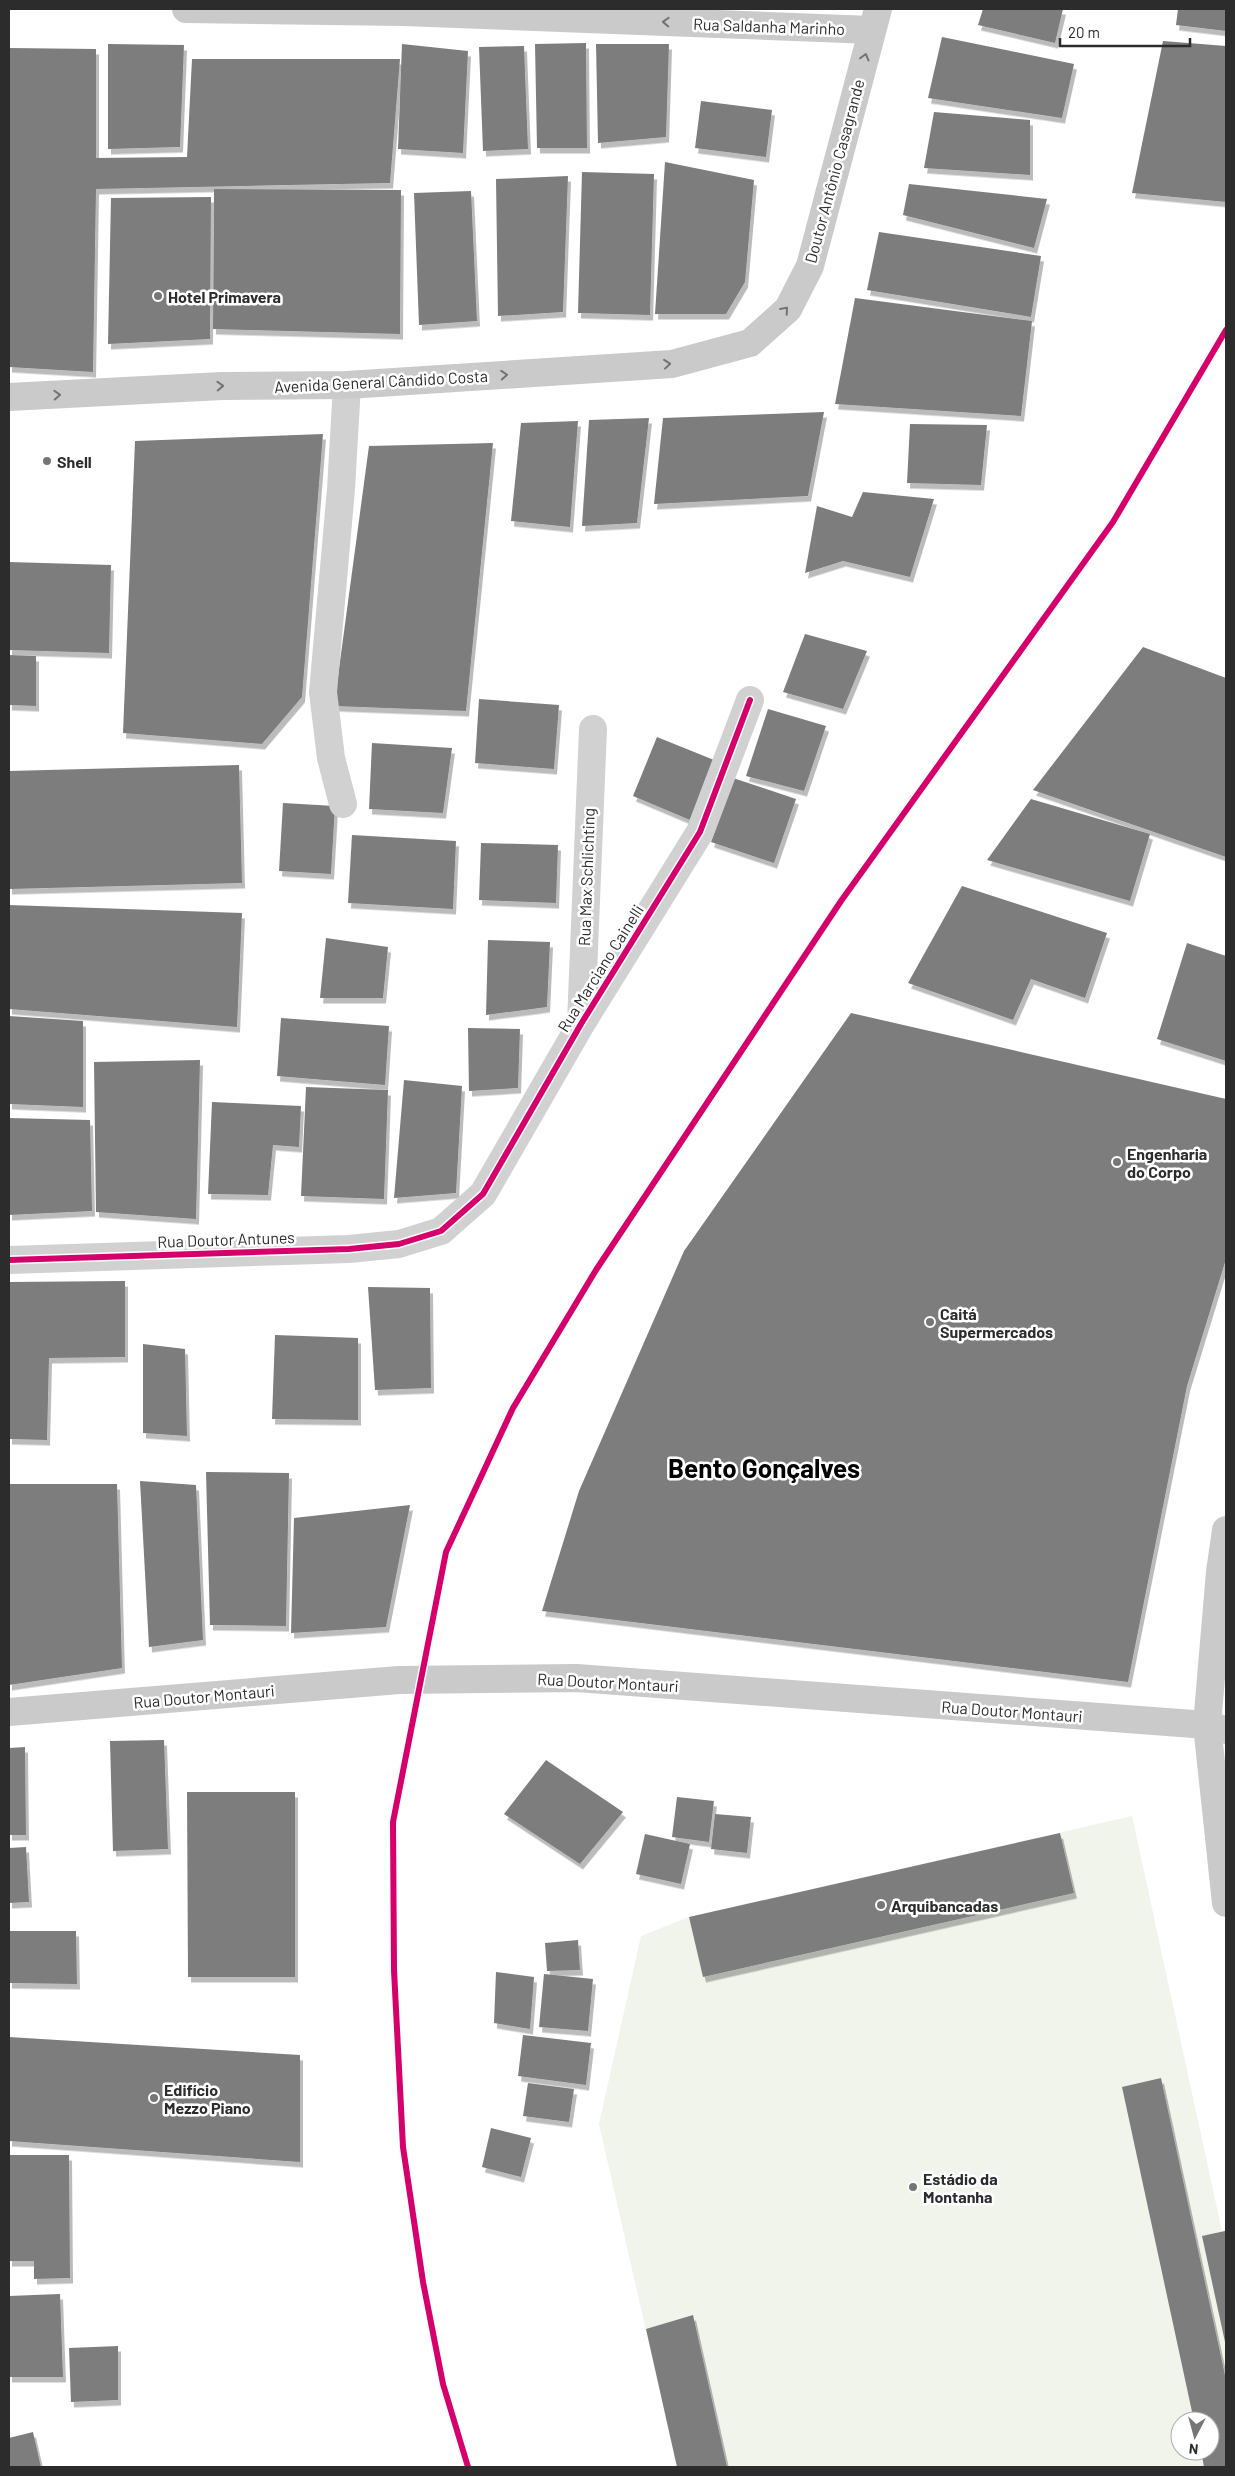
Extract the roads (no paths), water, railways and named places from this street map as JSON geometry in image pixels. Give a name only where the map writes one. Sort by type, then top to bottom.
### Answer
[{"type":"main road","name":"Rua Saldanha Marinho","points":[[186,9],[875,20]]},
{"type":"main road","name":"Doutor Antônio Casagrande","points":[[750,344],[788,309],[810,266],[875,20]]},
{"type":"main road","name":"Avenida General Cândido Costa","points":[[9,397],[222,386],[347,385],[672,364],[750,344]]},
{"type":"main road","points":[[1226,1530],[1220,1572],[1216,1727],[1226,1903]]},
{"type":"main road","name":"Rua Doutor Montauri","points":[[9,1712],[399,1680],[577,1678],[1216,1727]]},
{"type":"street","points":[[343,804],[331,758],[323,692],[340,499],[347,385]]},
{"type":"street","name":"Rua Marciano Cainelli","points":[[441,1231],[483,1194],[581,1024],[700,832],[750,700]]},
{"type":"street","name":"Rua Max Schlichting","points":[[581,1024],[593,730]]},
{"type":"street","name":"Rua Doutor Antunes","points":[[9,1260],[350,1249],[399,1244],[441,1231]]},
{"type":"place","name":"Hotel Primavera","points":[[158,296]]},
{"type":"place","name":"Shell","points":[[47,461]]},
{"type":"place","name":"Engenharia do Corpo","points":[[1117,1162]]},
{"type":"place","name":"Caitá Supermercados","points":[[930,1322]]},
{"type":"place","name":"Arquibancadas","points":[[881,1905]]},
{"type":"place","name":"Edifício Mezzo Piano","points":[[154,2098]]},
{"type":"place","name":"Estádio da Montanha","points":[[913,2187]]},
{"type":"district","name":"Bento Gonçalves","points":[[764,1467]]}]
